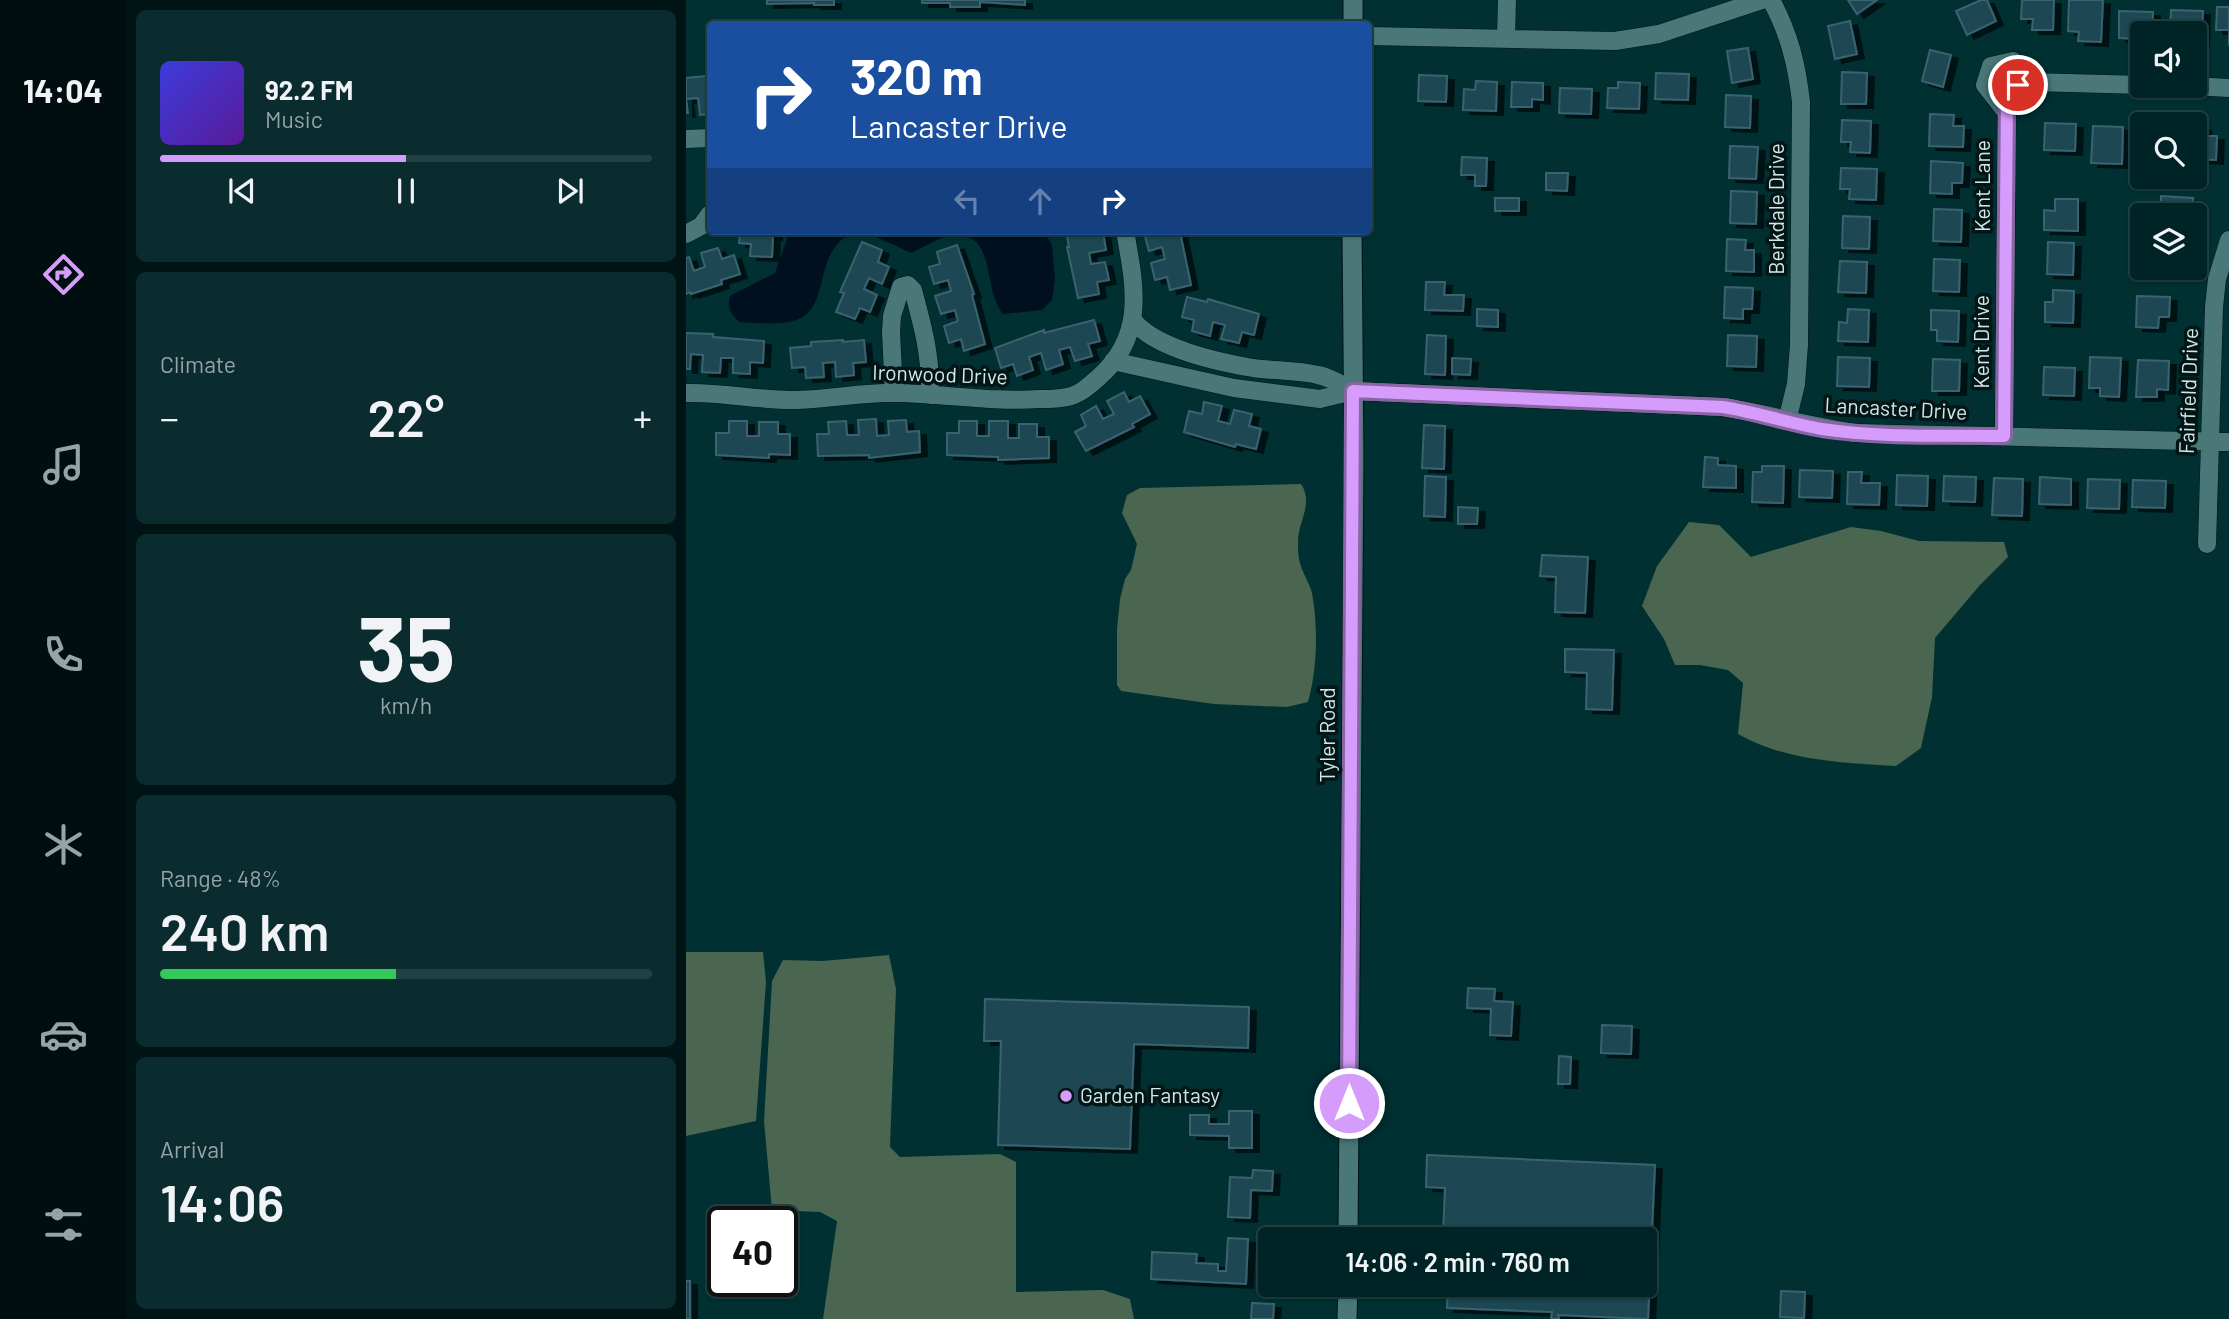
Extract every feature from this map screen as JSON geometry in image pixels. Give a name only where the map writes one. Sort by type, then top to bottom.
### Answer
[{"type":"street","points":[[1353,0],[1353,21]]},
{"type":"street","points":[[1506,38],[1507,0]]},
{"type":"street","points":[[1372,36],[1615,41],[1659,34],[1762,0]]},
{"type":"street","name":"Berkdale Drive","points":[[1771,0],[1792,46],[1801,102],[1799,345],[1796,384],[1787,421]]},
{"type":"street","points":[[2007,113],[1985,85],[1991,66],[2013,61],[2043,83]]},
{"type":"street","name":"Kent Lane","points":[[2006,248],[2007,98],[2018,85],[2130,85]]},
{"type":"street","points":[[2207,87],[2229,88]]},
{"type":"street","points":[[686,139],[707,138]]},
{"type":"street","points":[[686,234],[701,226],[707,219]]},
{"type":"street","name":"Ironwood Drive","points":[[686,393],[790,400],[894,393],[1018,401],[1067,397],[1087,388],[1108,369],[1127,341],[1135,306],[1133,271],[1126,235]]},
{"type":"street","name":"Tyler Road","points":[[1348,1227],[1352,235]]},
{"type":"street","name":"Fairfield Drive","points":[[2207,544],[2214,307],[2217,279],[2229,240]]},
{"type":"street","name":"Kent Drive","points":[[2004,436],[2006,248]]},
{"type":"street","points":[[894,393],[892,316],[901,287],[908,285],[913,290],[927,340],[931,370],[930,395]]},
{"type":"street","points":[[1133,320],[1140,329],[1158,339],[1195,354],[1239,365],[1320,375],[1353,391]]},
{"type":"street","points":[[1113,361],[1234,388],[1320,399],[1353,391]]},
{"type":"street","points":[[1234,388],[1239,365]]},
{"type":"street","name":"Lancaster Drive","points":[[1353,391],[1723,407],[1856,433],[2229,442]]},
{"type":"street","points":[[1347,1319],[1348,1297]]},
{"type":"green space","points":[[1301,484],[1305,491],[1306,505],[1299,534],[1298,555],[1312,594],[1316,624],[1315,664],[1308,702],[1287,707],[1214,704],[1121,691],[1117,685],[1120,599],[1137,544],[1122,513],[1127,495],[1140,488]]},
{"type":"green space","points":[[1689,522],[1719,525],[1751,557],[1851,527],[1881,531],[1919,541],[2004,542],[2008,557],[1935,638],[1932,697],[1921,748],[1896,766],[1856,764],[1775,750],[1738,734],[1743,683],[1728,670],[1700,665],[1675,665],[1664,639],[1642,606],[1657,566]]},
{"type":"green space","points":[[686,952],[763,952],[766,982],[756,1121],[686,1136]]},
{"type":"green space","points":[[889,955],[896,989],[890,1147],[900,1157],[1000,1154],[1016,1162],[1016,1292],[1103,1290],[1130,1299],[1134,1319],[823,1319],[837,1221],[820,1212],[798,1211],[798,1206],[772,1206],[764,1121],[772,981],[783,960],[823,961]]},
{"type":"water","points":[[789,235],[850,235],[833,250],[814,305],[806,315],[780,323],[739,322],[730,310],[730,296],[775,273]]},
{"type":"water","points":[[872,235],[951,235],[941,238],[911,253]]},
{"type":"water","points":[[962,235],[1046,235],[1052,245],[1055,280],[1052,300],[1042,310],[1003,314],[994,298],[983,252],[971,239]]},
{"type":"building","points":[[767,0],[834,0],[834,5],[767,4]]},
{"type":"building","points":[[922,0],[1025,0],[1025,5],[980,2],[980,7],[950,7],[950,3],[922,3]]},
{"type":"building","points":[[1848,0],[1877,0],[1857,14]]},
{"type":"building","points":[[1987,0],[1996,21],[1967,35],[1956,11]]},
{"type":"building","points":[[2022,0],[2054,0],[2053,30],[2032,30],[2033,19],[2021,19]]},
{"type":"building","points":[[2069,0],[2103,0],[2101,42],[2078,41],[2079,32],[2068,31]]},
{"type":"building","points":[[2217,7],[2229,7],[2229,30],[2216,30]]},
{"type":"building","points":[[2171,10],[2203,11],[2203,21],[2170,21]]},
{"type":"building","points":[[2119,11],[2153,12],[2153,21],[2130,21],[2130,38],[2119,38]]},
{"type":"building","points":[[1850,21],[1857,54],[1835,59],[1828,26]]},
{"type":"building","points":[[1748,48],[1753,79],[1732,83],[1727,51]]},
{"type":"building","points":[[1930,50],[1951,55],[1943,87],[1922,81]]},
{"type":"building","points":[[1842,72],[1867,73],[1866,104],[1841,104]]},
{"type":"building","points":[[1656,73],[1689,74],[1688,100],[1655,99]]},
{"type":"building","points":[[1419,75],[1447,76],[1446,102],[1418,101]]},
{"type":"building","points":[[706,76],[707,114],[700,115],[698,98],[686,99],[686,78]]},
{"type":"building","points":[[1476,81],[1497,82],[1496,111],[1463,110],[1464,89],[1475,90]]},
{"type":"building","points":[[1512,82],[1543,83],[1543,100],[1532,99],[1532,107],[1511,107]]},
{"type":"building","points":[[1618,82],[1640,83],[1639,109],[1607,108],[1608,88],[1618,88]]},
{"type":"building","points":[[1560,88],[1592,89],[1591,114],[1559,113]]},
{"type":"building","points":[[1726,95],[1751,96],[1750,128],[1725,127]]},
{"type":"building","points":[[1930,114],[1954,115],[1953,126],[1964,126],[1963,147],[1929,146]]},
{"type":"building","points":[[1842,120],[1871,121],[1870,153],[1850,152],[1851,142],[1841,142]]},
{"type":"building","points":[[2045,123],[2076,124],[2075,151],[2044,150]]},
{"type":"building","points":[[2093,126],[2123,127],[2122,164],[2091,163]]},
{"type":"building","points":[[2207,136],[2217,136],[2216,160],[2207,160]]},
{"type":"building","points":[[1730,146],[1758,147],[1756,179],[1729,178]]},
{"type":"building","points":[[1462,157],[1487,158],[1486,186],[1475,186],[1475,175],[1461,175]]},
{"type":"building","points":[[1931,161],[1963,163],[1962,183],[1952,183],[1952,194],[1930,193]]},
{"type":"building","points":[[1841,168],[1877,169],[1876,200],[1849,199],[1850,189],[1840,189]]},
{"type":"building","points":[[1546,173],[1568,173],[1567,191],[1546,190]]},
{"type":"building","points":[[1731,191],[1757,192],[1756,224],[1730,223]]},
{"type":"building","points":[[2161,196],[2193,198],[2193,203],[2161,203]]},
{"type":"building","points":[[1495,198],[1519,198],[1519,211],[1495,211]]},
{"type":"building","points":[[2055,199],[2078,199],[2078,231],[2044,230],[2044,210],[2055,211]]},
{"type":"building","points":[[1934,209],[1962,210],[1961,242],[1933,241]]},
{"type":"building","points":[[1843,216],[1870,217],[1869,249],[1842,248]]},
{"type":"building","points":[[740,235],[775,235],[772,257],[750,256],[751,244],[739,243]]},
{"type":"building","points":[[1067,235],[1104,235],[1106,250],[1089,253],[1091,264],[1105,262],[1109,280],[1097,282],[1099,294],[1078,298]]},
{"type":"building","points":[[1145,235],[1181,235],[1191,285],[1170,290],[1167,277],[1155,280],[1151,263],[1165,259],[1162,247],[1149,251]]},
{"type":"building","points":[[1727,239],[1746,240],[1745,250],[1754,250],[1754,272],[1726,271]]},
{"type":"building","points":[[862,242],[882,250],[878,262],[889,267],[882,284],[869,278],[864,289],[877,295],[870,312],[860,308],[855,319],[836,312],[844,293],[840,292]]},
{"type":"building","points":[[2048,242],[2074,243],[2073,275],[2047,274]]},
{"type":"building","points":[[957,245],[974,294],[972,295],[985,344],[964,351],[961,339],[949,343],[944,326],[958,321],[955,310],[941,314],[935,296],[951,291],[948,280],[934,284],[929,267],[940,264],[937,252]]},
{"type":"building","points":[[718,248],[722,259],[734,255],[740,274],[721,280],[722,284],[686,294],[686,258],[689,257],[694,271],[705,267],[701,253]]},
{"type":"building","points":[[1934,259],[1960,260],[1959,292],[1933,291]]},
{"type":"building","points":[[1840,261],[1867,262],[1866,293],[1838,292]]},
{"type":"building","points":[[1426,282],[1445,282],[1444,295],[1464,295],[1463,311],[1425,310]]},
{"type":"building","points":[[1725,287],[1753,288],[1752,309],[1743,309],[1743,319],[1724,318]]},
{"type":"building","points":[[2053,290],[2074,291],[2073,323],[2045,322],[2045,302],[2053,302]]},
{"type":"building","points":[[2137,296],[2170,297],[2169,317],[2159,317],[2158,328],[2136,327]]},
{"type":"building","points":[[1187,297],[1207,302],[1208,299],[1259,314],[1254,335],[1242,332],[1239,343],[1221,339],[1225,325],[1213,322],[1210,336],[1192,331],[1194,320],[1182,317]]},
{"type":"building","points":[[1477,309],[1498,310],[1498,327],[1477,326]]},
{"type":"building","points":[[1848,309],[1869,310],[1868,342],[1838,341],[1839,322],[1847,323]]},
{"type":"building","points":[[1931,310],[1959,311],[1958,342],[1937,341],[1937,330],[1931,330]]},
{"type":"building","points":[[1094,320],[1100,341],[1088,344],[1092,356],[1075,361],[1070,347],[1059,350],[1063,364],[1046,370],[1041,353],[1029,357],[1033,370],[1017,376],[1013,364],[1001,368],[995,348],[1044,330],[1044,333]]},
{"type":"building","points":[[686,333],[764,341],[763,363],[750,362],[750,374],[733,373],[733,358],[721,358],[720,373],[702,372],[703,355],[691,354],[690,369],[686,369]]},
{"type":"building","points":[[1427,335],[1446,336],[1445,375],[1425,374]]},
{"type":"building","points":[[1728,335],[1757,336],[1756,367],[1727,366]]},
{"type":"building","points":[[864,340],[866,362],[853,363],[854,375],[836,377],[835,362],[823,363],[824,377],[806,378],[805,367],[792,368],[790,348],[811,346],[811,342]]},
{"type":"building","points":[[1838,357],[1870,358],[1869,387],[1837,386]]},
{"type":"building","points":[[2090,357],[2121,358],[2119,397],[2100,396],[2100,388],[2089,388]]},
{"type":"building","points":[[1452,358],[1471,359],[1470,375],[1452,374]]},
{"type":"building","points":[[1933,359],[1960,360],[1959,391],[1932,391]]},
{"type":"building","points":[[2138,360],[2169,361],[2168,390],[2157,389],[2157,397],[2136,397]]},
{"type":"building","points":[[2044,367],[2075,368],[2074,396],[2043,395]]},
{"type":"building","points":[[1124,392],[1129,402],[1140,396],[1150,414],[1132,424],[1134,427],[1086,451],[1075,432],[1086,426],[1081,415],[1096,406],[1103,419],[1114,414],[1107,401]]},
{"type":"building","points":[[1204,402],[1222,406],[1218,421],[1230,424],[1234,410],[1252,414],[1249,426],[1261,429],[1256,449],[1236,444],[1235,447],[1184,432],[1189,411],[1202,414]]},
{"type":"building","points":[[876,419],[877,436],[889,435],[888,421],[906,420],[907,432],[919,431],[920,452],[869,458],[869,455],[818,456],[817,434],[829,434],[828,422],[846,421],[847,435],[859,435],[858,420]]},
{"type":"building","points":[[729,421],[747,421],[747,436],[759,436],[759,422],[778,422],[778,434],[790,434],[790,455],[769,454],[769,458],[716,455],[716,433],[729,433]]},
{"type":"building","points":[[959,421],[977,421],[977,436],[989,436],[989,421],[1008,421],[1008,438],[1019,438],[1019,424],[1037,424],[1037,437],[1049,437],[1049,458],[998,460],[998,457],[947,455],[947,433],[959,433]]},
{"type":"building","points":[[1424,425],[1445,426],[1444,469],[1422,468]]},
{"type":"building","points":[[1705,457],[1718,458],[1718,465],[1736,466],[1736,488],[1703,487]]},
{"type":"building","points":[[1762,466],[1784,466],[1783,503],[1752,502],[1753,472],[1762,472]]},
{"type":"building","points":[[1800,470],[1833,471],[1832,498],[1799,497]]},
{"type":"building","points":[[1848,472],[1862,472],[1861,483],[1880,483],[1879,505],[1847,504]]},
{"type":"building","points":[[1897,475],[1928,476],[1927,506],[1896,505]]},
{"type":"building","points":[[1425,476],[1446,477],[1445,517],[1424,516]]},
{"type":"building","points":[[1944,476],[1976,477],[1975,502],[1943,501]]},
{"type":"building","points":[[2040,477],[2071,479],[2071,505],[2039,504]]},
{"type":"building","points":[[1994,478],[2023,479],[2022,516],[1992,515]]},
{"type":"building","points":[[2088,479],[2120,480],[2119,509],[2087,508]]},
{"type":"building","points":[[2133,480],[2166,481],[2165,508],[2132,507]]},
{"type":"building","points":[[1458,507],[1478,508],[1477,524],[1458,524]]},
{"type":"building","points":[[1542,555],[1588,557],[1585,613],[1555,612],[1556,577],[1540,576]]},
{"type":"building","points":[[1565,649],[1614,650],[1612,710],[1586,709],[1587,673],[1565,672]]},
{"type":"building","points":[[1468,988],[1495,989],[1494,1001],[1513,1002],[1511,1036],[1490,1035],[1491,1009],[1467,1008]]},
{"type":"building","name":"Garden Fantasy","points":[[985,999],[1249,1007],[1248,1048],[1134,1044],[1130,1149],[998,1145],[1001,1041],[984,1041]]},
{"type":"building","points":[[1602,1025],[1632,1026],[1631,1054],[1601,1053]]},
{"type":"building","points":[[1559,1056],[1571,1057],[1570,1084],[1558,1084]]},
{"type":"building","points":[[1229,1111],[1252,1111],[1252,1148],[1229,1148],[1229,1136],[1190,1135],[1190,1115],[1209,1115],[1209,1124],[1229,1124]]},
{"type":"building","points":[[1427,1155],[1655,1165],[1652,1227],[1443,1227],[1445,1188],[1426,1187]]},
{"type":"building","points":[[1253,1170],[1273,1171],[1272,1191],[1251,1190],[1250,1218],[1228,1217],[1230,1177],[1252,1178]]},
{"type":"building","points":[[1228,1238],[1248,1239],[1246,1284],[1151,1279],[1152,1252],[1197,1254],[1196,1263],[1218,1264],[1218,1271],[1226,1271]]},
{"type":"building","points":[[686,1281],[690,1281],[690,1319],[686,1319]]},
{"type":"building","points":[[1781,1291],[1805,1292],[1804,1318],[1780,1317]]},
{"type":"building","points":[[1447,1297],[1649,1297],[1648,1319],[1558,1315],[1559,1319],[1551,1319],[1552,1312],[1447,1308]]},
{"type":"building","points":[[1252,1303],[1274,1304],[1273,1319],[1251,1319]]},
{"type":"place","name":"Garden Fantasy","points":[[1066,1096]]},
{"type":"route","points":[[1349,1103],[1353,391],[1723,407],[1822,429],[1856,433],[2004,436],[2007,98],[2018,85]]}]
